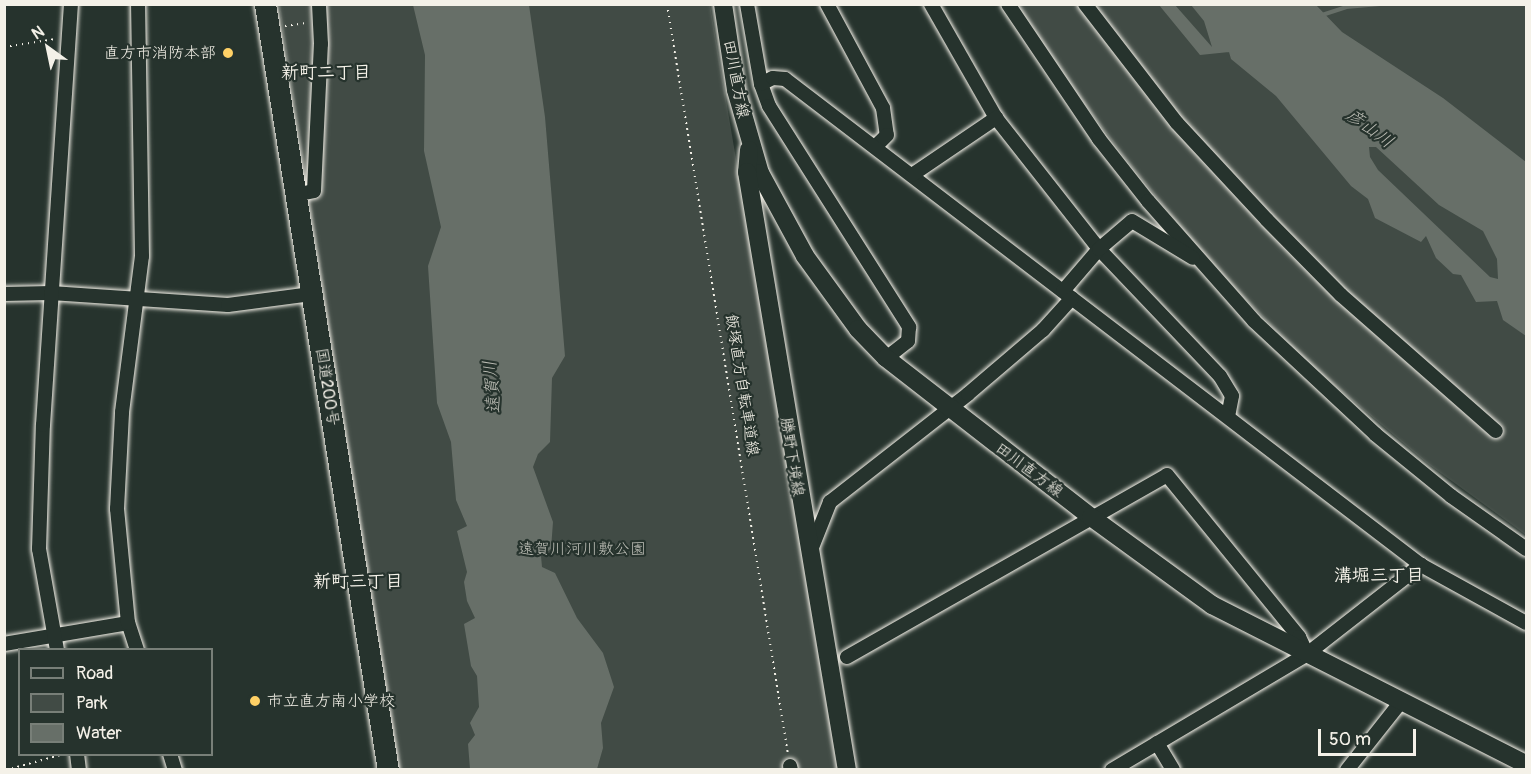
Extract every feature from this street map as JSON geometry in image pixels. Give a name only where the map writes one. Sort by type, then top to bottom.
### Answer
[{"type":"highway","name":"国道200号","points":[[265,4],[388,770]]},
{"type":"main road","name":"田川直方線","points":[[723,4],[750,143],[772,198],[804,256],[858,328],[886,358],[947,408],[1091,517],[1212,604],[1400,703],[1527,764]]},
{"type":"main road","name":"勝野下境線","points":[[750,143],[747,172],[808,558],[847,770]]},
{"type":"street","points":[[56,643],[39,549],[51,293],[66,39],[71,4]]},
{"type":"street","points":[[136,648],[129,623],[117,509],[122,412],[142,256],[138,4]]},
{"type":"street","points":[[295,195],[314,191],[321,44],[319,4]]},
{"type":"street","points":[[747,4],[761,84],[769,106],[909,327],[908,340],[886,358]]},
{"type":"street","points":[[827,4],[883,108],[886,135],[875,147]]},
{"type":"street","points":[[931,4],[996,118],[1099,249],[1220,376],[1232,396],[1228,416]]},
{"type":"street","points":[[1008,4],[1099,139],[1201,262],[1321,386],[1451,496],[1527,549]]},
{"type":"street","points":[[1085,4],[1177,123],[1267,220],[1341,295],[1496,431]]},
{"type":"street","points":[[761,84],[773,78],[785,79],[1421,565],[1527,623]]},
{"type":"street","points":[[912,175],[996,118]]},
{"type":"street","points":[[808,558],[830,502],[1044,330],[1099,249],[1132,221],[1201,262]]},
{"type":"street","points":[[4,294],[51,293],[228,305],[311,294]]},
{"type":"street","points":[[847,657],[1167,475],[1299,637],[1307,654]]},
{"type":"street","points":[[1112,770],[1307,654],[1421,565]]},
{"type":"street","points":[[4,644],[56,643],[129,623]]},
{"type":"street","points":[[1347,770],[1400,703]]},
{"type":"street","points":[[1157,743],[1173,770]]},
{"type":"path","name":"飯塚直方自転車道線","points":[[667,4],[791,768]]},
{"type":"path","points":[[4,47],[66,39]]},
{"type":"path","points":[[6,770],[57,756]]},
{"type":"green space","name":"遠賀川河川敷公園","points":[[279,5],[710,5],[839,769],[397,769]]},
{"type":"green space","points":[[1017,5],[1526,5],[1526,535],[1427,463],[1306,361],[1210,263],[1125,158],[1052,60]]},
{"type":"water","name":"遠賀川","points":[[413,5],[529,5],[545,117],[565,356],[552,378],[550,442],[538,454],[533,467],[553,522],[551,549],[541,556],[542,567],[555,573],[577,618],[603,653],[614,687],[601,723],[603,748],[597,769],[470,769],[468,744],[475,735],[470,723],[479,707],[477,676],[471,666],[464,624],[475,618],[467,601],[464,582],[467,572],[457,531],[467,526],[456,500],[451,442],[437,403],[428,266],[441,227],[424,151],[425,55]]},
{"type":"water","name":"彦山川","points":[[1159,5],[1175,5],[1212,47],[1204,21],[1191,5],[1316,5],[1342,32],[1443,98],[1526,162],[1526,336],[1503,320],[1497,301],[1476,302],[1461,275],[1453,274],[1436,258],[1426,236],[1421,242],[1375,218],[1368,199],[1351,186],[1276,96],[1231,59],[1229,52],[1200,55]],"holes":[[[1369,147],[1376,147],[1439,205],[1483,231],[1497,259],[1498,279],[1490,277],[1378,170],[1370,157]]]},
{"type":"waterway","points":[[1322,15],[1346,7],[1383,4]]},
{"type":"place","name":"直方市消防本部","points":[[228,53]]},
{"type":"place","name":"市立直方南小学校","points":[[255,701]]},
{"type":"district","name":"新町二丁目","points":[[326,73]]},
{"type":"district","name":"溝堀三丁目","points":[[1379,576]]},
{"type":"district","name":"新町三丁目","points":[[358,582]]}]
